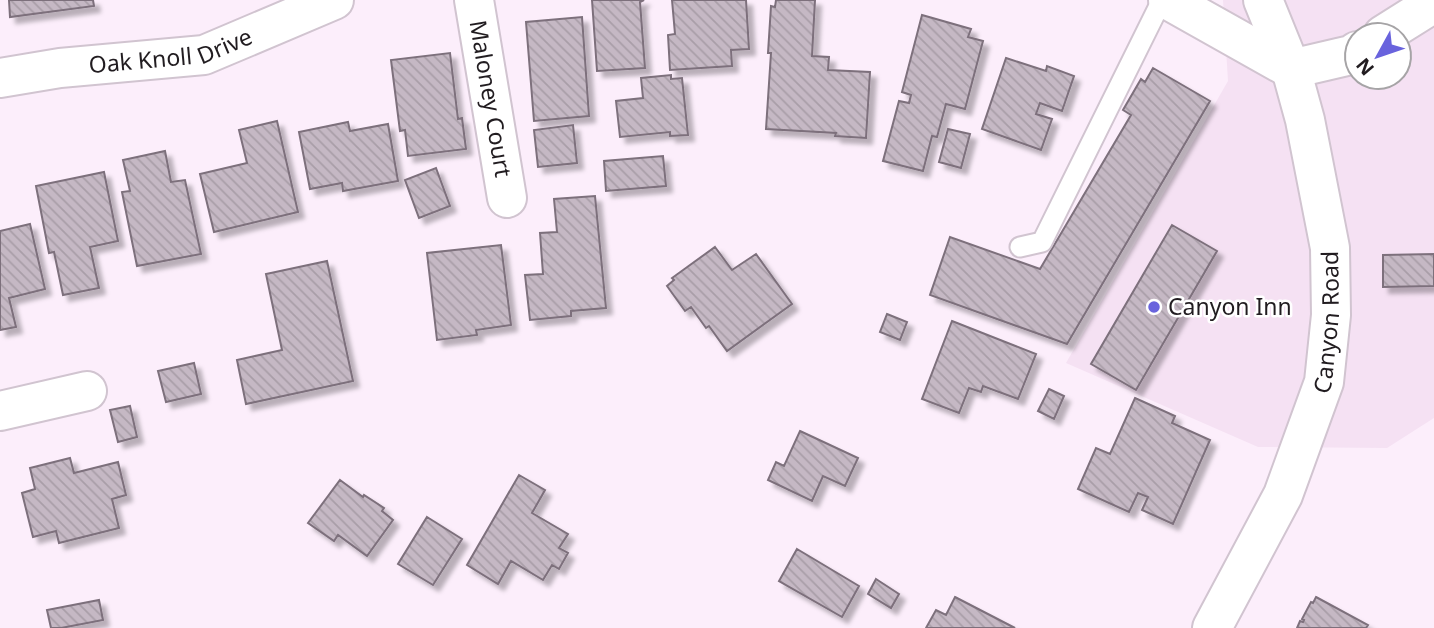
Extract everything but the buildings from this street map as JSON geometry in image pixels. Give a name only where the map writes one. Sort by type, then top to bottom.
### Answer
[{"type":"street","name":"Oak Knoll Drive","points":[[0,78],[60,68],[205,55],[334,0]]},
{"type":"street","name":"Maloney Court","points":[[474,0],[507,198]]},
{"type":"street","points":[[1165,0],[1291,69],[1343,57]]},
{"type":"street","name":"Canyon Road","points":[[1212,628],[1283,495],[1324,382],[1331,315],[1330,248],[1305,120],[1291,69],[1263,0]]},
{"type":"street","points":[[1405,21],[1434,3]]},
{"type":"street","points":[[0,411],[87,391]]},
{"type":"lane","points":[[1020,247],[1042,242],[1165,0]]},
{"type":"shaded area","points":[[1223,0],[1434,0],[1434,418],[1387,448],[1258,447],[1066,363],[1228,81]]},
{"type":"place","name":"Canyon Inn","points":[[1154,307]]}]
